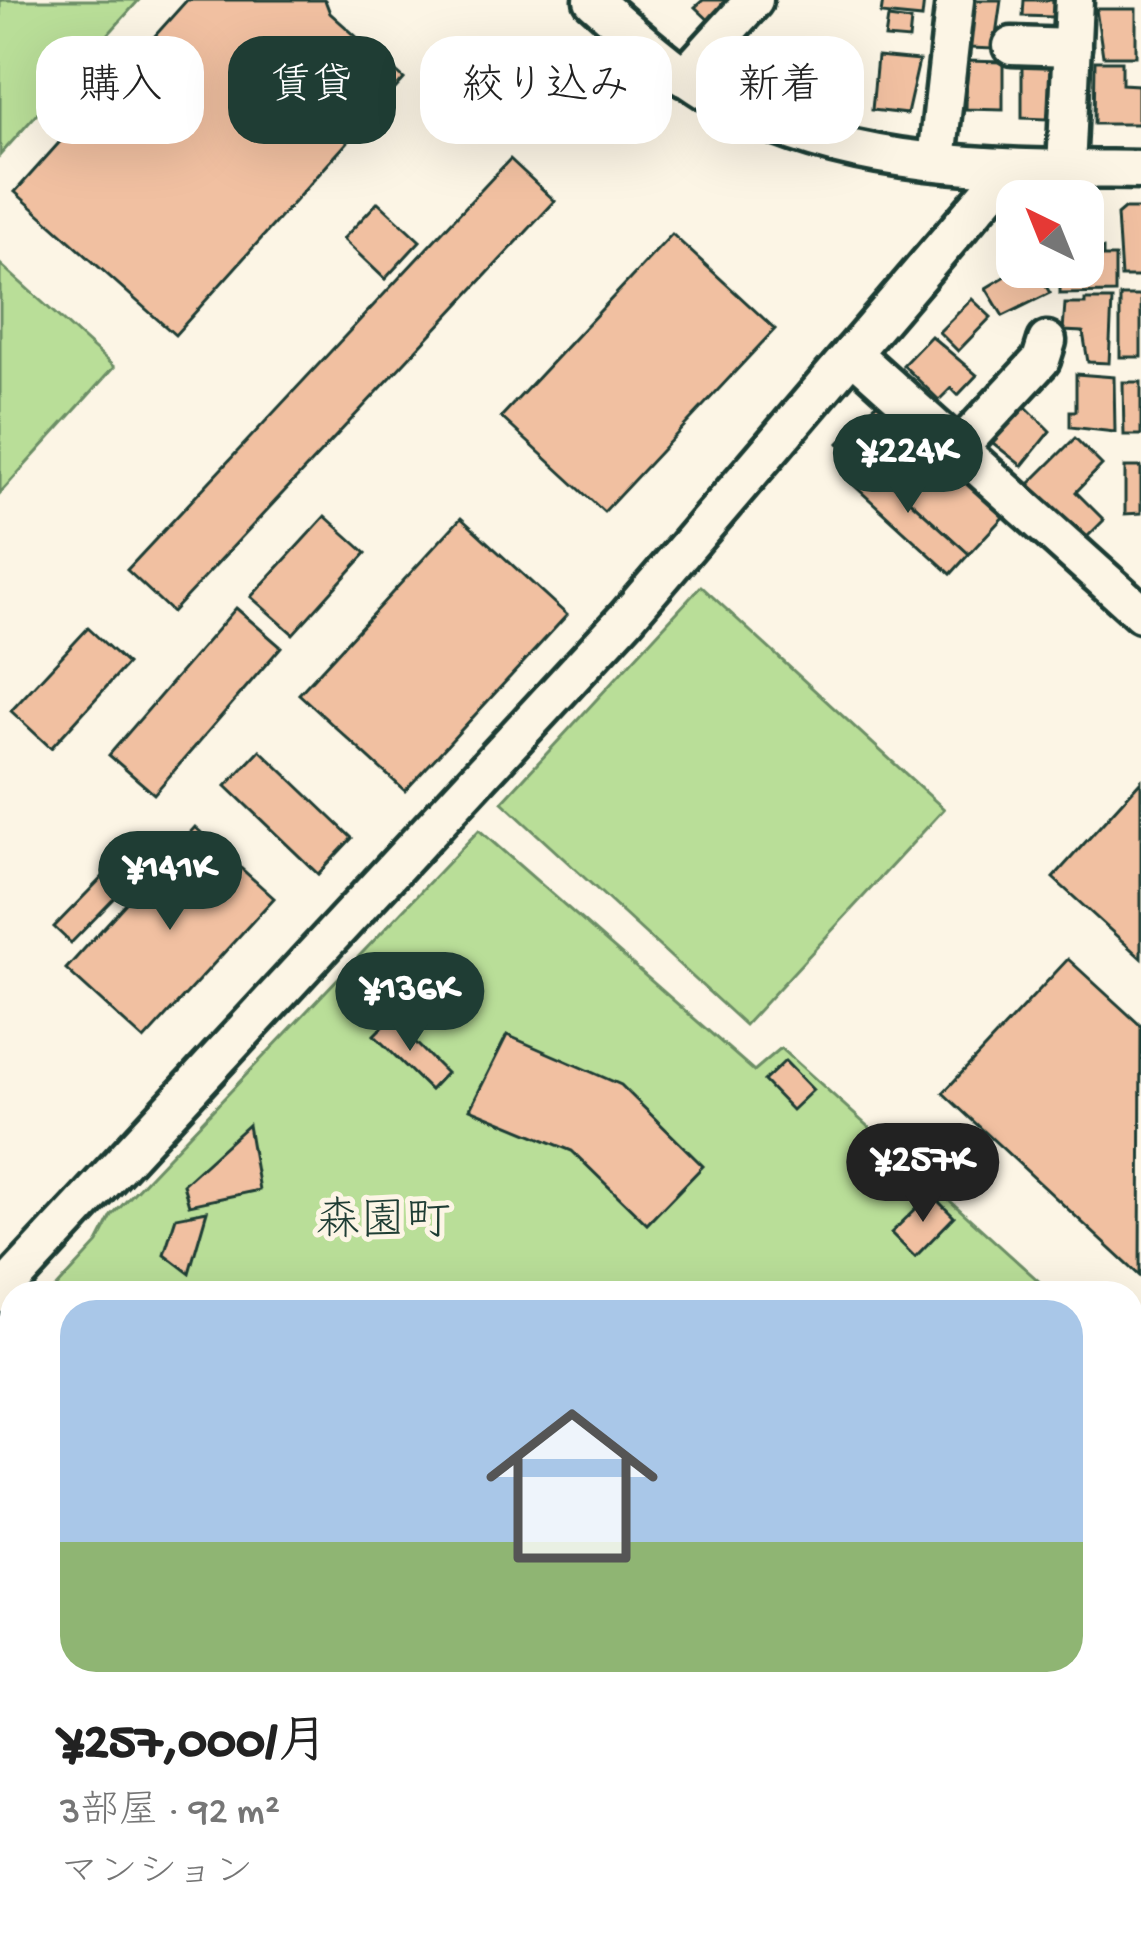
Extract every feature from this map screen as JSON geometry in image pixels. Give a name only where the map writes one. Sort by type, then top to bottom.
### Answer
[{"type":"street","points":[[593,0],[684,76],[749,115],[810,137],[880,154],[1010,168],[1141,170]]},
{"type":"street","points":[[684,76],[754,0]]},
{"type":"street","points":[[937,160],[955,0]]},
{"type":"street","points":[[1066,169],[1074,0]]},
{"type":"street","points":[[1012,46],[1072,48]]},
{"type":"street","points":[[12,1281],[627,617],[1010,168]]},
{"type":"street","points":[[958,448],[1041,360],[1047,341]]},
{"type":"street","points":[[852,353],[1141,613]]},
{"type":"green space","points":[[0,0],[139,0],[107,36],[36,36],[36,115],[0,155]]},
{"type":"green space","points":[[0,264],[114,367],[0,493]]},
{"type":"green space","points":[[701,586],[944,809],[745,1025],[502,802]]},
{"type":"green space","points":[[479,830],[754,1071],[781,1048],[1039,1281],[63,1281],[98,1243],[112,1216]]},
{"type":"building","points":[[187,0],[325,0],[330,13],[356,36],[228,36],[228,144],[346,144],[175,335],[15,192],[58,144],[204,144],[204,36],[155,36]]},
{"type":"building","points":[[703,0],[746,0],[718,29],[695,7]]},
{"type":"building","points":[[883,0],[924,0],[922,18],[881,14]]},
{"type":"building","points":[[972,0],[1001,0],[994,49],[970,48]]},
{"type":"building","points":[[1024,0],[1058,0],[1058,10],[1053,17],[1023,16]]},
{"type":"building","points":[[1096,9],[1136,9],[1136,56],[1103,56]]},
{"type":"building","points":[[888,18],[911,21],[909,40],[885,38]]},
{"type":"building","points":[[877,57],[919,61],[907,114],[872,110]]},
{"type":"building","points":[[1022,57],[1059,58],[1047,119],[1022,118]]},
{"type":"building","points":[[967,61],[1003,62],[1003,110],[966,109]]},
{"type":"building","points":[[1095,61],[1122,61],[1122,84],[1138,85],[1138,124],[1094,124]]},
{"type":"building","points":[[510,159],[555,201],[172,612],[127,570]]},
{"type":"building","points":[[378,202],[420,241],[385,279],[343,239]]},
{"type":"building","points":[[1124,209],[1141,209],[1141,277],[1121,277],[1117,215]]},
{"type":"building","points":[[672,234],[775,329],[604,512],[501,417]]},
{"type":"building","points":[[1104,257],[1115,257],[1115,293],[1060,294],[1060,288],[1104,288]]},
{"type":"building","points":[[996,282],[996,288],[1047,288],[1050,293],[1003,316],[986,288]]},
{"type":"building","points":[[1120,296],[1141,296],[1141,357],[1120,357]]},
{"type":"building","points":[[972,299],[991,317],[958,351],[939,332]]},
{"type":"building","points":[[1085,300],[1112,300],[1109,363],[1088,362],[1083,332],[1063,331],[1065,304],[1085,304]]},
{"type":"building","points":[[931,336],[977,375],[958,395],[951,388],[939,400],[903,365]]},
{"type":"building","points":[[1076,374],[1114,377],[1115,432],[1070,427],[1070,411],[1076,411]]},
{"type":"building","points":[[1123,382],[1141,382],[1141,435],[1124,435]]},
{"type":"building","points":[[880,400],[1005,515],[969,554],[864,459],[857,465],[839,443]]},
{"type":"building","points":[[1023,404],[1050,431],[1022,466],[988,439]]},
{"type":"building","points":[[1075,438],[1102,465],[1076,492],[1104,520],[1083,541],[1027,486]]},
{"type":"building","points":[[864,459],[969,554],[951,574],[846,478]]},
{"type":"building","points":[[1125,467],[1141,467],[1141,513],[1125,514]]},
{"type":"building","points":[[325,516],[366,553],[293,634],[251,597]]},
{"type":"building","points":[[461,518],[567,615],[405,791],[299,694]]},
{"type":"building","points":[[236,608],[281,647],[154,794],[109,755]]},
{"type":"building","points":[[88,628],[127,664],[51,748],[11,711]]},
{"type":"building","points":[[260,750],[352,838],[318,874],[226,786]]},
{"type":"building","points":[[1141,781],[1141,958],[1053,878]]},
{"type":"building","points":[[195,827],[274,898],[144,1040],[66,969]]},
{"type":"building","points":[[118,861],[135,877],[71,943],[54,927]]},
{"type":"building","points":[[1068,959],[1141,1026],[1140,1276],[943,1093]]},
{"type":"building","points":[[391,1018],[446,1073],[430,1090],[374,1035]]},
{"type":"building","points":[[507,1035],[621,1085],[703,1166],[647,1224],[572,1151],[470,1109]]},
{"type":"building","points":[[785,1061],[813,1090],[792,1110],[764,1081]]},
{"type":"building","points":[[248,1125],[259,1190],[189,1205],[183,1184]]},
{"type":"building","points":[[931,1194],[954,1217],[915,1257],[891,1233]]},
{"type":"building","points":[[207,1211],[189,1273],[164,1254],[176,1217]]},
{"type":"district","name":"森園町","points":[[383,1217]]}]
